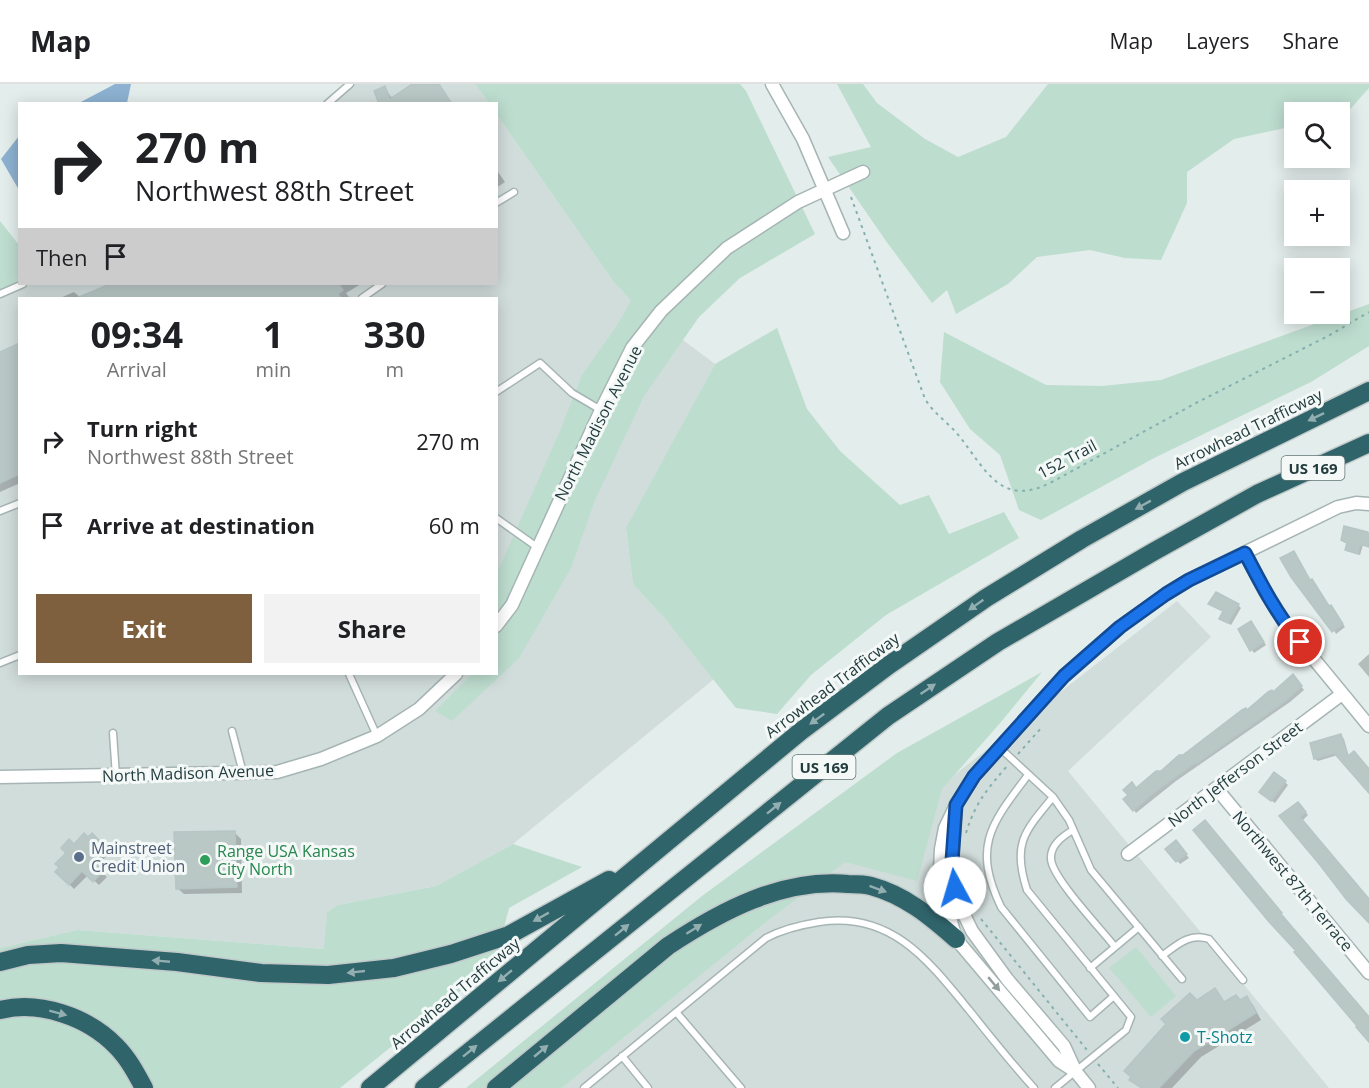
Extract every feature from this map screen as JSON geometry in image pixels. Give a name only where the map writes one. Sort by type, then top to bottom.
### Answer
[{"type":"highway","name":"Arrowhead Trafficway","points":[[370,1088],[801,730],[986,598],[1082,539],[1183,482],[1369,391]]},
{"type":"highway","name":"US 169","points":[[424,1088],[888,716],[998,642],[1153,552],[1257,494],[1369,443]]},
{"type":"highway","points":[[0,962],[28,956],[61,953],[177,962],[261,973],[328,975],[394,968],[451,954],[509,935],[647,858]]},
{"type":"highway","points":[[496,1088],[668,946],[699,926],[758,897],[812,884],[870,886],[895,895],[964,935]]},
{"type":"highway","points":[[0,1010],[27,1008],[54,1011],[77,1019],[99,1031],[116,1045],[133,1066],[144,1088]]},
{"type":"street","points":[[772,84],[803,139],[843,233]]},
{"type":"street","name":"North Madison Avenue","points":[[498,623],[512,605],[537,547],[632,348],[661,311],[727,248],[798,202],[863,172]]},
{"type":"street","points":[[1076,1072],[1059,1061],[964,935],[946,904],[940,871],[941,849],[945,828],[956,805],[974,776],[1064,676],[1120,627],[1181,584],[1338,507],[1356,503],[1369,504]]},
{"type":"street","points":[[1245,553],[1286,625],[1369,726]]},
{"type":"street","name":"North Madison Avenue","points":[[0,777],[277,772],[321,759],[377,736],[419,709],[455,675]]},
{"type":"street","name":"North Jefferson Street","points":[[1128,854],[1342,693]]},
{"type":"street","name":"Northwest 87th Terrace","points":[[1217,789],[1369,974]]},
{"type":"street","points":[[956,805],[951,875],[964,935],[1007,979],[1064,1046],[1076,1072],[1089,1088]]},
{"type":"lane","points":[[329,102],[350,84]]},
{"type":"lane","points":[[498,202],[514,192]]},
{"type":"lane","points":[[0,294],[21,285]]},
{"type":"lane","points":[[363,297],[381,285]]},
{"type":"lane","points":[[498,391],[540,363],[572,393],[601,410]]},
{"type":"lane","points":[[0,511],[18,503]]},
{"type":"lane","points":[[498,519],[537,547]]},
{"type":"lane","points":[[0,663],[18,656]]},
{"type":"lane","points":[[349,675],[377,736]]},
{"type":"lane","points":[[232,731],[243,773]]},
{"type":"lane","points":[[113,733],[116,776]]},
{"type":"lane","points":[[1000,748],[1053,797],[1064,811],[1091,870],[1182,979]]},
{"type":"lane","points":[[1028,775],[998,814],[988,839],[987,863],[994,892],[1001,907],[1090,1017],[1114,996]]},
{"type":"lane","points":[[1053,797],[1023,838],[1019,856],[1021,873],[1027,890],[1131,1017],[1126,1030],[1055,1088]]},
{"type":"lane","points":[[1073,830],[1056,844],[1051,858],[1059,877],[1115,947]]},
{"type":"lane","points":[[584,1088],[766,938],[795,926],[834,920],[856,921],[890,932],[911,947],[933,967],[1034,1088]]},
{"type":"lane","points":[[1090,968],[1139,927]]},
{"type":"lane","points":[[1162,956],[1192,936],[1209,939],[1243,980]]},
{"type":"lane","points":[[676,1012],[741,1088]]},
{"type":"lane","points":[[622,1056],[648,1088]]},
{"type":"path","name":"152 Trail","points":[[851,197],[925,399],[960,437],[996,483],[1012,490],[1029,491],[1040,488],[1187,408],[1328,336],[1369,312]]},
{"type":"path","points":[[964,841],[970,819],[982,794],[1041,727]]},
{"type":"path","points":[[964,865],[967,887]]},
{"type":"path","points":[[978,915],[1118,1088]]},
{"type":"shaded area","points":[[350,84],[475,84],[488,102],[329,102]]},
{"type":"shaded area","points":[[498,116],[613,281],[631,301],[715,364],[626,529],[633,584],[714,679],[513,844],[436,886],[338,905],[327,912],[325,949],[77,930],[0,948],[0,293],[18,285],[498,285]]},
{"type":"shaded area","points":[[1177,601],[1211,637],[1068,771],[1329,1088],[562,1088],[766,922]]},
{"type":"green space","points":[[475,84],[740,84],[746,91],[815,234],[740,278],[699,317],[644,396],[595,500],[571,568],[519,658],[452,721],[435,711],[471,675],[498,675],[498,571],[560,431],[582,375],[616,327],[631,301],[613,281],[498,116],[498,102],[488,102]]},
{"type":"green space","points":[[837,84],[863,84],[877,103],[925,139],[958,157],[1006,137],[1048,84],[1369,84],[1369,88],[1350,109],[1350,102],[1284,102],[1284,128],[1234,139],[1187,172],[1187,203],[1161,260],[1125,258],[1090,250],[1037,257],[1008,284],[956,314],[947,290],[932,303],[828,157],[871,147]]},
{"type":"green space","points":[[0,221],[18,244],[18,285],[0,294]]},
{"type":"green space","points":[[1369,304],[1369,346],[1311,382],[1154,458],[1041,520],[1019,510],[1000,455],[970,429],[940,382],[944,332],[1046,385],[1102,386],[1161,380],[1314,324],[1350,324],[1350,311]]},
{"type":"green space","points":[[777,328],[807,409],[840,451],[900,505],[929,495],[949,534],[1004,512],[1019,538],[886,615],[811,675],[777,714],[736,708],[666,620],[633,584],[626,528],[715,364]]},
{"type":"green space","points":[[1042,672],[942,789],[917,881],[845,862],[766,922],[562,1088],[466,1088],[702,896],[897,753]]},
{"type":"green space","points":[[513,844],[582,867],[509,908],[495,963],[340,1088],[0,1088],[0,948],[77,930],[324,949],[327,912],[338,905],[436,886]]},
{"type":"green space","points":[[1136,947],[1176,996],[1151,1017],[1109,968]]},
{"type":"water","points":[[115,84],[131,84],[127,102],[81,102]]},
{"type":"water","points":[[18,137],[18,188],[1,159]]},
{"type":"building","points":[[412,84],[439,84],[451,102],[378,102],[374,91],[385,86],[390,99]]},
{"type":"building","points":[[108,285],[340,285],[343,290],[338,294],[340,297],[79,297]]},
{"type":"building","points":[[18,344],[18,475],[0,483],[0,352]]},
{"type":"building","points":[[1344,526],[1368,532],[1369,547],[1360,544],[1358,554],[1345,550],[1347,543],[1341,540]]},
{"type":"building","points":[[1294,551],[1310,580],[1312,579],[1343,624],[1332,632],[1291,577],[1280,558]]},
{"type":"building","points":[[1216,592],[1239,604],[1228,623],[1219,619],[1223,611],[1208,604]]},
{"type":"building","points":[[1251,621],[1264,642],[1250,651],[1238,629]]},
{"type":"building","points":[[1293,674],[1302,686],[1288,699],[1152,794],[1133,811],[1123,799],[1128,795],[1123,790],[1132,782],[1136,788],[1156,771],[1161,771],[1179,755],[1183,755],[1242,710],[1246,708],[1247,710],[1268,692],[1272,690],[1273,692]]},
{"type":"building","points":[[1341,734],[1348,756],[1354,751],[1369,769],[1369,793],[1334,753],[1314,759],[1310,743]]},
{"type":"building","points":[[1274,772],[1286,781],[1271,801],[1259,792]]},
{"type":"building","points":[[1298,802],[1306,812],[1300,817],[1369,899],[1369,923],[1346,899],[1279,816]]},
{"type":"building","points":[[1205,820],[1369,1017],[1369,1042],[1294,952],[1296,951],[1193,830]]},
{"type":"building","name":"Range USA Kansas City North","points":[[235,831],[237,887],[176,889],[174,832]]},
{"type":"building","name":"Mainstreet Credit Union","points":[[84,833],[88,837],[92,833],[106,847],[93,861],[103,871],[93,882],[82,871],[69,885],[55,872],[59,867],[55,864],[66,853],[61,848],[69,839],[74,844]]},
{"type":"building","points":[[1176,840],[1187,854],[1176,862],[1165,849]]},
{"type":"building","name":"T-Shotz","points":[[1215,988],[1224,1002],[1236,995],[1240,1000],[1247,996],[1256,1013],[1194,1051],[1159,1088],[1142,1088],[1129,1080],[1131,1077],[1124,1071],[1166,1024],[1161,1019],[1190,993],[1197,1000]]},
{"type":"place","name":"Mainstreet Credit Union","points":[[79,857]]},
{"type":"place","name":"Range USA Kansas City North","points":[[205,860]]},
{"type":"place","name":"T-Shotz","points":[[1185,1037]]},
{"type":"route","points":[[955,888],[951,875],[956,805],[974,776],[1064,676],[1120,627],[1166,594],[1189,580],[1245,553],[1286,625],[1300,642]]}]
